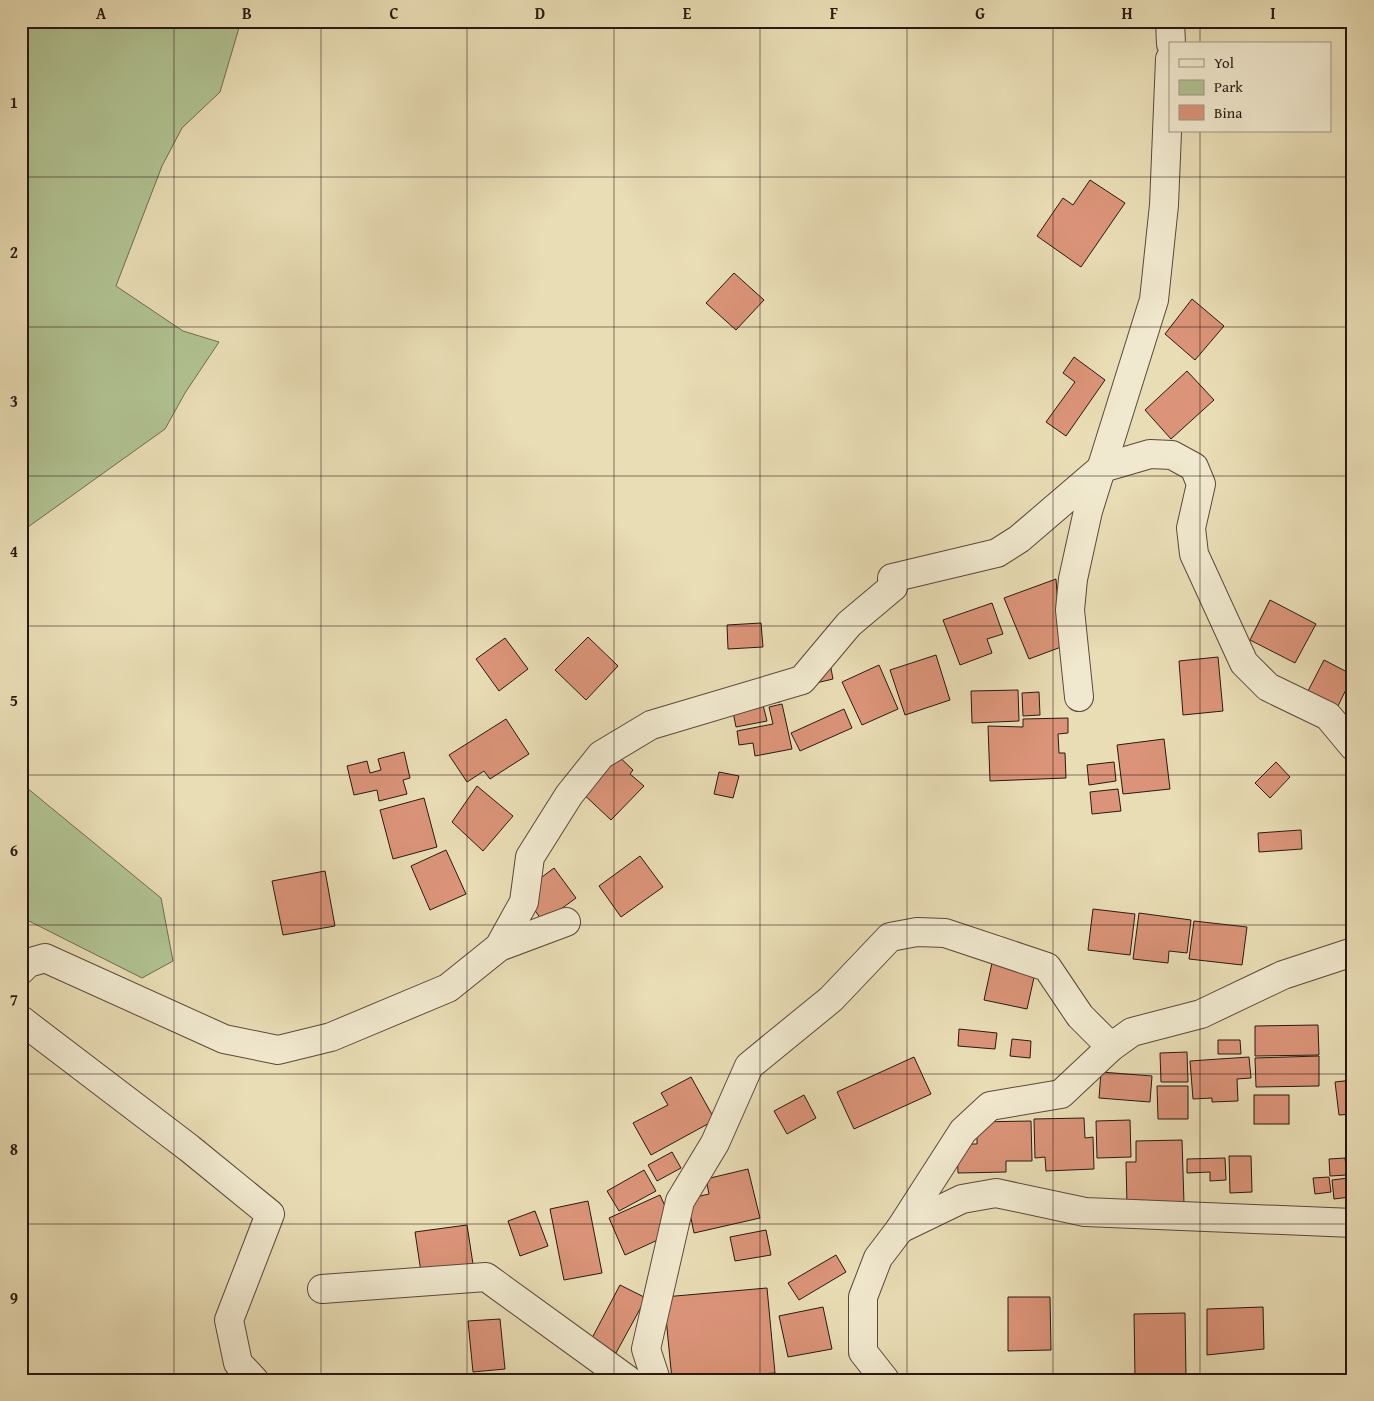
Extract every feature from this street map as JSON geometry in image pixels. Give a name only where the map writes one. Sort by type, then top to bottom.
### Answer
[{"type":"street","points":[[1170,21],[1171,42]]},
{"type":"street","points":[[1079,697],[1070,610],[1073,579],[1088,511],[1154,300],[1164,205],[1169,83]]},
{"type":"street","points":[[499,947],[524,902],[530,857],[569,795],[601,755],[651,724],[802,680],[849,624],[893,587],[892,578],[997,552],[1019,539],[1102,468],[1150,454],[1172,454],[1194,467],[1201,484],[1191,528],[1194,554],[1244,663],[1268,687],[1328,716],[1353,746]]},
{"type":"street","points":[[24,963],[45,958],[224,1039],[278,1050],[331,1037],[448,988],[499,947],[566,922]]},
{"type":"street","points":[[656,1380],[646,1349],[680,1201],[715,1143],[749,1066],[831,999],[890,937],[917,932],[945,932],[1046,967],[1080,1016],[1111,1047]]},
{"type":"street","points":[[885,1380],[863,1352],[863,1296],[878,1258],[900,1229],[963,1131],[990,1106],[1061,1094],[1111,1047],[1132,1032],[1201,1014],[1283,975],[1353,952]]},
{"type":"street","points":[[21,1020],[189,1148],[270,1214],[229,1320],[238,1363],[254,1380]]},
{"type":"street","points":[[900,1229],[962,1199],[996,1193],[1085,1212],[1353,1223]]},
{"type":"street","points":[[322,1289],[486,1277],[628,1380]]},
{"type":"green space","points":[[21,21],[241,21],[220,92],[182,128],[162,166],[116,286],[183,331],[219,342],[185,393],[165,429],[21,532]]},
{"type":"green space","points":[[21,783],[161,898],[173,961],[142,978],[21,917]]},
{"type":"building","points":[[1090,180],[1125,203],[1081,267],[1037,236],[1063,198],[1073,205]]},
{"type":"building","points":[[734,273],[764,300],[736,330],[706,303]]},
{"type":"building","points":[[1192,299],[1224,326],[1195,360],[1165,334]]},
{"type":"building","points":[[1074,357],[1105,380],[1066,436],[1046,422],[1075,382],[1063,373]]},
{"type":"building","points":[[1187,371],[1214,400],[1171,439],[1145,410]]},
{"type":"building","points":[[1056,579],[1061,647],[1029,659],[1004,598]]},
{"type":"building","points":[[1270,600],[1316,624],[1295,663],[1250,640]]},
{"type":"building","points":[[992,603],[1003,634],[987,639],[992,653],[960,665],[943,620]]},
{"type":"building","points":[[761,623],[763,647],[728,649],[727,625]]},
{"type":"building","points":[[588,637],[618,666],[586,700],[555,670]]},
{"type":"building","points":[[505,638],[528,669],[499,691],[476,659]]},
{"type":"building","points":[[828,653],[833,679],[816,683]]},
{"type":"building","points":[[936,655],[950,700],[905,715],[890,670]]},
{"type":"building","points":[[1218,657],[1223,711],[1183,715],[1179,661]]},
{"type":"building","points":[[1324,660],[1353,675],[1338,706],[1308,691]]},
{"type":"building","points":[[879,665],[898,709],[862,725],[842,682]]},
{"type":"building","points":[[778,688],[780,702],[763,705],[767,721],[736,727],[730,697]]},
{"type":"building","points":[[1018,690],[1019,721],[972,723],[971,691]]},
{"type":"building","points":[[1039,692],[1040,715],[1023,716],[1022,693]]},
{"type":"building","points":[[782,704],[792,749],[755,756],[753,743],[739,745],[737,731],[773,724],[769,707]]},
{"type":"building","points":[[844,709],[852,728],[800,751],[791,733]]},
{"type":"building","points":[[1068,718],[1068,733],[1058,734],[1059,753],[1065,753],[1066,778],[990,781],[988,726],[1023,727],[1023,719]]},
{"type":"building","points":[[506,719],[529,754],[490,779],[484,771],[467,782],[449,755]]},
{"type":"building","points":[[1164,739],[1170,789],[1123,794],[1117,745]]},
{"type":"building","points":[[613,751],[633,770],[630,774],[644,786],[611,820],[578,789]]},
{"type":"building","points":[[404,752],[410,778],[403,780],[407,794],[379,801],[377,790],[354,795],[347,766],[367,761],[370,773],[381,770],[378,759]]},
{"type":"building","points":[[1114,762],[1116,781],[1089,785],[1087,765]]},
{"type":"building","points":[[1276,762],[1290,777],[1270,798],[1255,783]]},
{"type":"building","points":[[719,772],[739,776],[733,798],[714,794]]},
{"type":"building","points":[[477,786],[513,816],[483,851],[452,822]]},
{"type":"building","points":[[1118,789],[1121,811],[1092,814],[1090,792]]},
{"type":"building","points":[[424,798],[437,847],[393,859],[380,810]]},
{"type":"building","points":[[1301,830],[1302,849],[1259,852],[1258,833]]},
{"type":"building","points":[[446,850],[466,894],[430,910],[411,866]]},
{"type":"building","points":[[640,856],[663,887],[621,917],[599,886]]},
{"type":"building","points":[[554,868],[576,898],[543,922],[522,892]]},
{"type":"building","points":[[325,871],[335,926],[283,935],[272,881]]},
{"type":"building","points":[[1093,909],[1135,914],[1130,955],[1088,950]]},
{"type":"building","points":[[1139,913],[1191,920],[1187,953],[1169,951],[1168,963],[1133,959]]},
{"type":"building","points":[[1194,921],[1247,927],[1242,965],[1189,959]]},
{"type":"building","points":[[992,963],[1035,973],[1027,1009],[984,1000]]},
{"type":"building","points":[[1318,1025],[1319,1055],[1255,1056],[1255,1026]]},
{"type":"building","points":[[959,1029],[997,1033],[995,1049],[958,1046]]},
{"type":"building","points":[[1012,1039],[1031,1041],[1030,1058],[1010,1056]]},
{"type":"building","points":[[1218,1040],[1240,1040],[1241,1054],[1218,1054]]},
{"type":"building","points":[[1187,1052],[1188,1082],[1161,1082],[1160,1053]]},
{"type":"building","points":[[1319,1056],[1319,1086],[1256,1087],[1255,1058]]},
{"type":"building","points":[[914,1057],[931,1094],[854,1129],[837,1092]]},
{"type":"building","points":[[1249,1057],[1251,1078],[1237,1079],[1238,1101],[1212,1102],[1212,1098],[1193,1099],[1190,1061]]},
{"type":"building","points":[[1101,1072],[1152,1076],[1150,1102],[1099,1098]]},
{"type":"building","points":[[691,1077],[715,1120],[651,1155],[633,1123],[668,1105],[661,1093]]},
{"type":"building","points":[[1353,1080],[1353,1114],[1339,1115],[1335,1082]]},
{"type":"building","points":[[1157,1086],[1188,1086],[1188,1119],[1158,1119]]},
{"type":"building","points":[[804,1095],[816,1118],[787,1134],[774,1111]]},
{"type":"building","points":[[1254,1095],[1289,1095],[1289,1124],[1254,1124]]},
{"type":"building","points":[[1084,1118],[1085,1138],[1093,1137],[1094,1169],[1046,1171],[1045,1157],[1035,1158],[1034,1119]]},
{"type":"building","points":[[1130,1120],[1131,1157],[1097,1158],[1096,1121]]},
{"type":"building","points":[[1031,1121],[1032,1161],[1006,1161],[1006,1172],[958,1173],[957,1144],[977,1144],[977,1122]]},
{"type":"building","points":[[1182,1140],[1184,1204],[1127,1205],[1126,1162],[1136,1162],[1136,1141]]},
{"type":"building","points":[[672,1152],[681,1168],[657,1181],[648,1165]]},
{"type":"building","points":[[1229,1156],[1251,1156],[1252,1192],[1230,1193]]},
{"type":"building","points":[[1225,1158],[1226,1180],[1210,1181],[1210,1172],[1187,1173],[1187,1159]]},
{"type":"building","points":[[1345,1158],[1347,1175],[1330,1176],[1329,1159]]},
{"type":"building","points":[[748,1169],[760,1218],[694,1233],[687,1199],[709,1194],[706,1179]]},
{"type":"building","points":[[644,1170],[656,1191],[619,1211],[607,1191]]},
{"type":"building","points":[[1329,1177],[1331,1192],[1315,1194],[1313,1178]]},
{"type":"building","points":[[1348,1178],[1350,1197],[1334,1199],[1332,1180]]},
{"type":"building","points":[[660,1195],[669,1215],[662,1238],[625,1255],[609,1218]]},
{"type":"building","points":[[588,1201],[602,1273],[564,1280],[550,1209]]},
{"type":"building","points":[[535,1211],[548,1246],[520,1256],[508,1221]]},
{"type":"building","points":[[467,1225],[473,1264],[421,1272],[415,1232]]},
{"type":"building","points":[[766,1230],[771,1255],[735,1261],[730,1237]]},
{"type":"building","points":[[836,1255],[846,1272],[799,1300],[788,1283]]},
{"type":"building","points":[[620,1285],[646,1298],[616,1353],[591,1340]]},
{"type":"building","points":[[767,1288],[775,1373],[672,1380],[664,1297]]},
{"type":"building","points":[[1008,1297],[1050,1297],[1051,1350],[1008,1351]]},
{"type":"building","points":[[823,1307],[832,1349],[788,1357],[779,1316]]},
{"type":"building","points":[[1263,1307],[1264,1349],[1207,1355],[1207,1309]]},
{"type":"building","points":[[1185,1313],[1186,1377],[1135,1378],[1134,1314]]},
{"type":"building","points":[[500,1319],[505,1369],[473,1372],[468,1321]]}]
